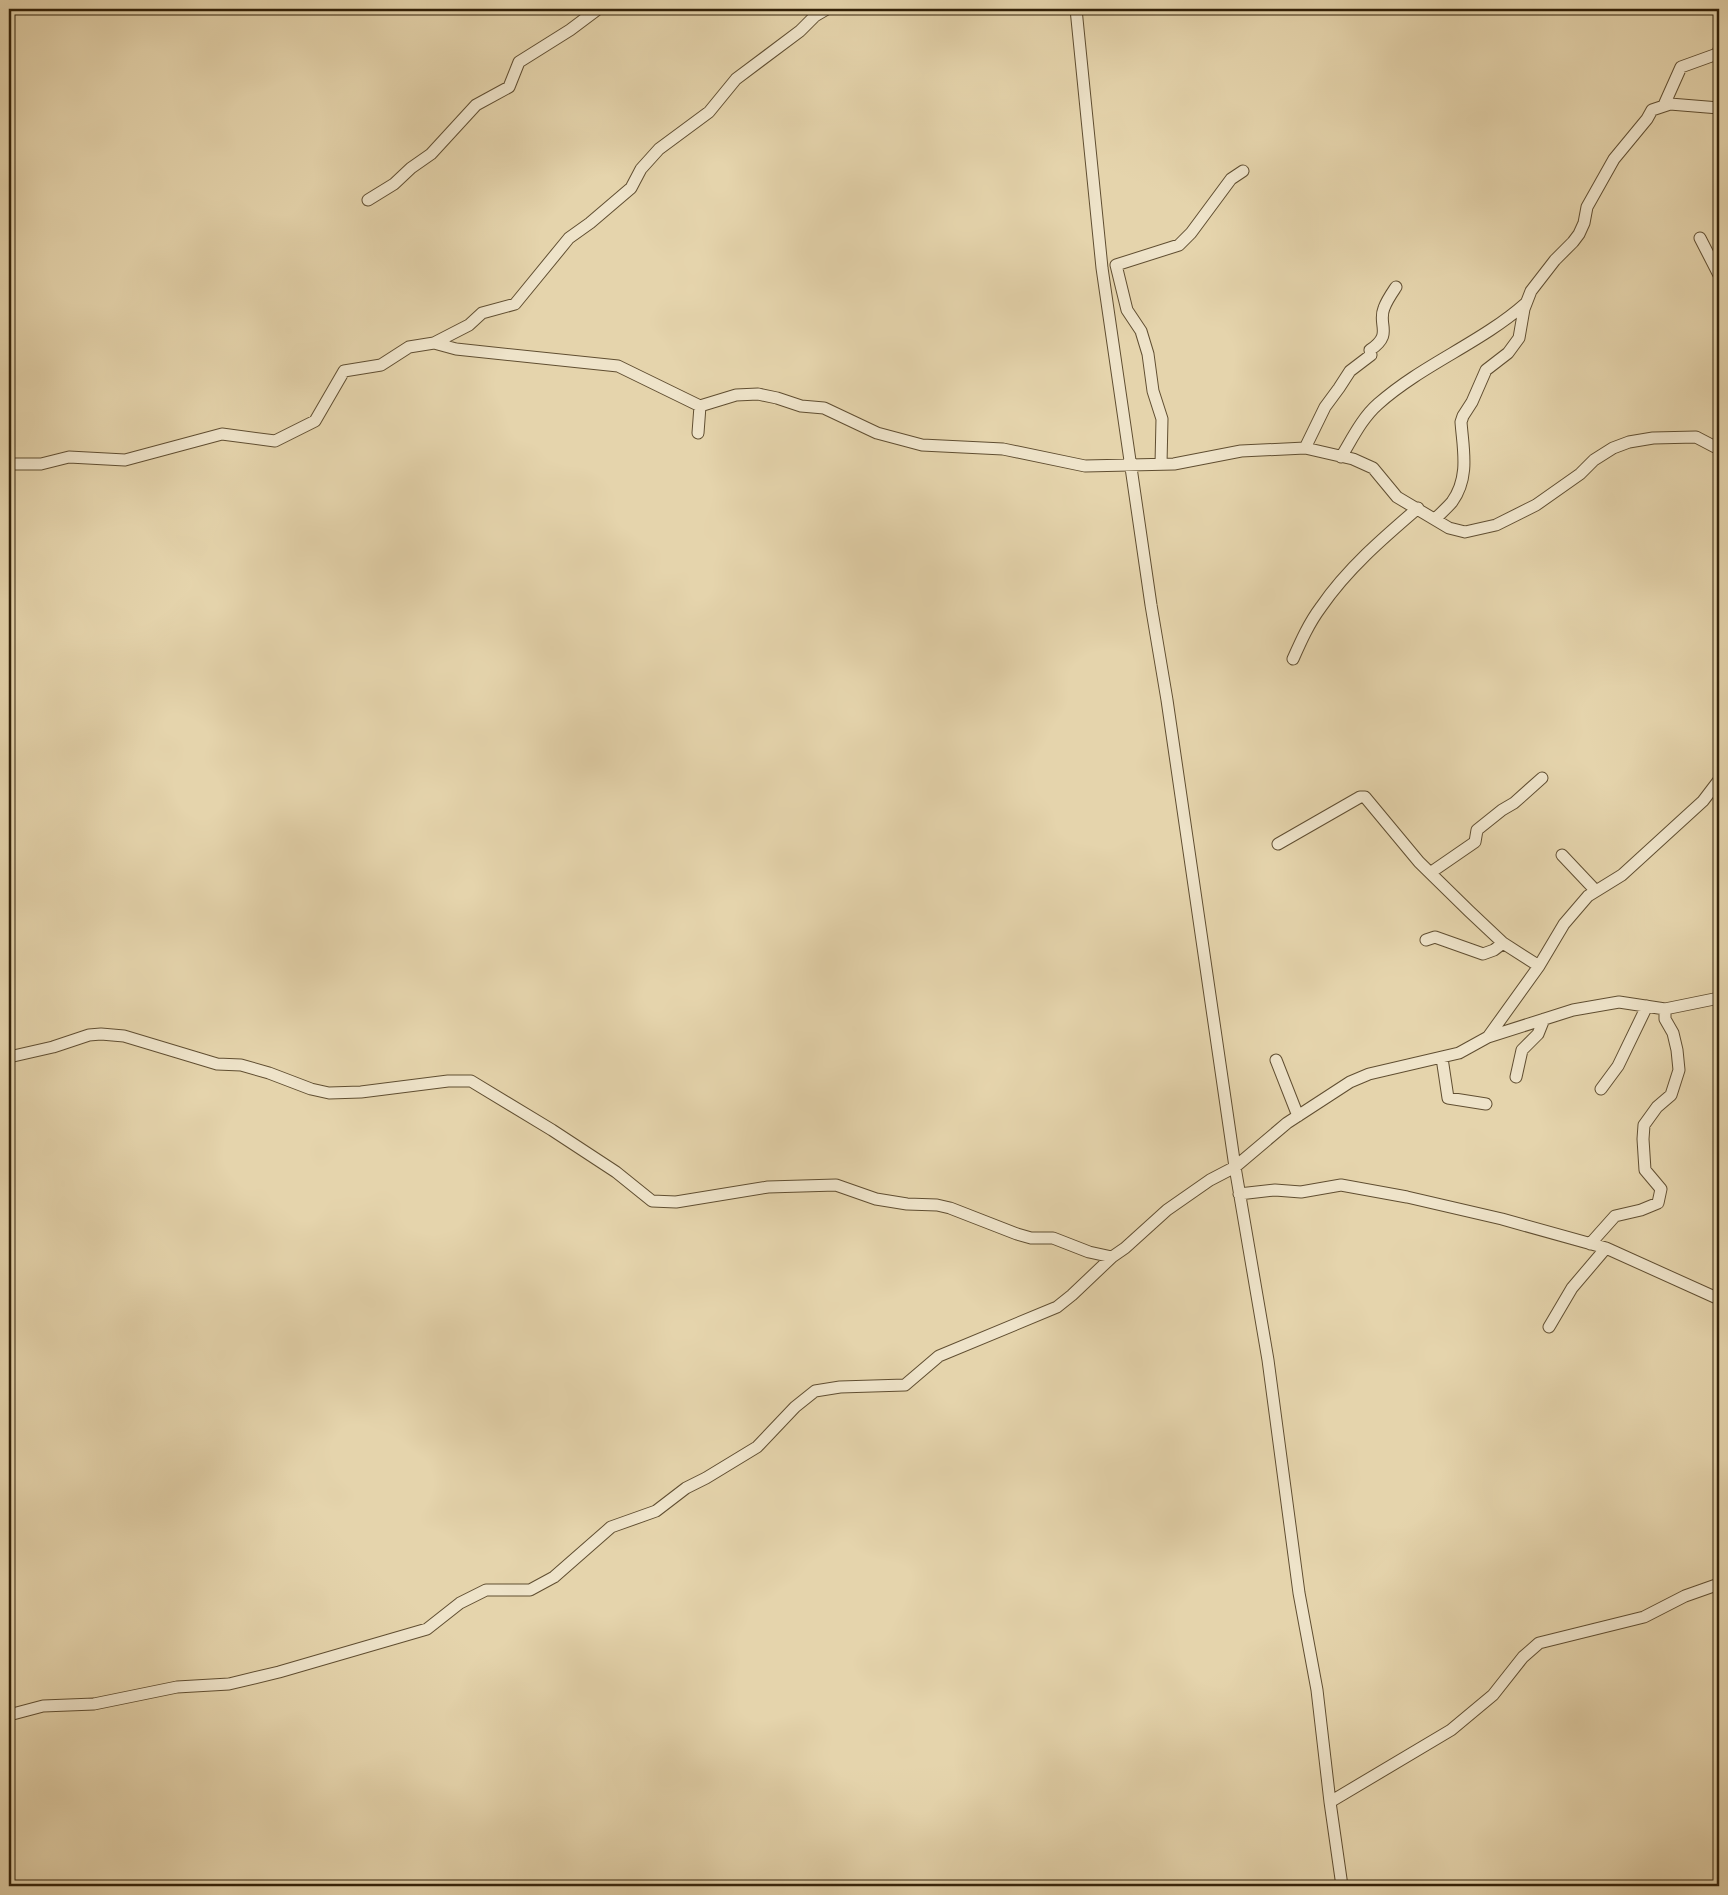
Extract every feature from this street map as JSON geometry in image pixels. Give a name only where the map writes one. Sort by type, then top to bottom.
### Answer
[{"type":"street","points":[[368,200],[394,184],[411,168],[432,154],[476,105],[509,87],[518,62],[570,30],[598,9]]},
{"type":"street","points":[[9,464],[41,464],[69,458],[125,460],[222,434],[275,441],[315,421],[344,372],[381,365],[409,347],[434,343],[469,325],[482,313],[514,304],[569,238],[590,223],[631,188],[641,169],[659,149],[709,112],[736,79],[800,31],[815,16],[828,9]]},
{"type":"street","points":[[1076,9],[1102,268],[1150,605],[1168,700],[1239,1194],[1268,1360],[1298,1593],[1317,1690],[1342,1886]]},
{"type":"street","points":[[1664,105],[1670,87],[1681,67],[1718,54],[1719,50]]},
{"type":"street","points":[[1435,519],[1452,502],[1462,481],[1465,461],[1461,422],[1463,416],[1472,402],[1486,370],[1508,353],[1519,338],[1527,302],[1532,290],[1578,234],[1584,223],[1586,206],[1614,159],[1647,119],[1652,110],[1664,105],[1719,108]]},
{"type":"street","points":[[1161,464],[1162,419],[1153,391],[1148,354],[1141,330],[1127,310],[1116,265],[1180,245],[1191,234],[1231,179],[1243,171]]},
{"type":"street","points":[[1700,238],[1719,275]]},
{"type":"street","points":[[1305,448],[1325,406],[1340,388],[1350,371],[1371,355],[1370,350],[1380,343],[1384,332],[1383,309],[1396,286]]},
{"type":"street","points":[[1341,457],[1364,420],[1377,405],[1403,384],[1472,342],[1508,318],[1527,302]]},
{"type":"street","points":[[434,343],[456,349],[618,366],[700,406],[736,395],[758,394],[801,406],[824,408],[877,433],[922,445],[1003,448],[1085,466],[1174,464],[1241,451],[1305,448],[1353,459],[1373,468],[1397,496],[1449,528],[1465,532],[1496,525],[1536,504],[1580,474],[1594,460],[1614,448],[1629,442],[1653,438],[1696,437],[1719,449]]},
{"type":"street","points":[[698,433],[700,406]]},
{"type":"street","points":[[1293,658],[1320,607],[1334,590],[1358,563],[1418,508]]},
{"type":"street","points":[[1430,873],[1475,842],[1477,830],[1514,803],[1542,778]]},
{"type":"street","points":[[1488,1036],[1539,966],[1564,924],[1588,896],[1622,875],[1703,801],[1719,780]]},
{"type":"street","points":[[1278,844],[1360,797],[1365,797],[1430,873],[1503,943],[1539,966]]},
{"type":"street","points":[[1562,855],[1596,891]]},
{"type":"street","points":[[1426,940],[1435,937],[1482,954],[1494,950],[1503,943]]},
{"type":"street","points":[[9,1716],[44,1706],[94,1704],[177,1687],[229,1684],[427,1628],[460,1603],[486,1590],[530,1590],[554,1577],[611,1527],[656,1511],[686,1488],[757,1447],[795,1407],[815,1391],[840,1387],[905,1385],[939,1356],[1056,1307],[1167,1210],[1210,1180],[1235,1167],[1298,1116],[1361,1077],[1459,1053],[1488,1036],[1573,1010],[1619,1002],[1665,1009],[1719,998]]},
{"type":"street","points":[[1601,1089],[1618,1066],[1647,1006]]},
{"type":"street","points":[[1590,1244],[1614,1216],[1641,1210],[1658,1203],[1661,1189],[1645,1170],[1643,1139],[1644,1125],[1657,1107],[1671,1095],[1678,1070],[1677,1050],[1673,1033],[1665,1020],[1665,1009]]},
{"type":"street","points":[[1516,1077],[1522,1050],[1538,1034],[1544,1019]]},
{"type":"street","points":[[9,1056],[53,1047],[89,1035],[101,1034],[124,1036],[217,1064],[241,1066],[269,1073],[311,1089],[329,1093],[361,1092],[448,1081],[471,1081],[552,1130],[616,1172],[652,1201],[676,1202],[768,1187],[836,1185],[876,1198],[907,1204],[937,1205],[950,1208],[1017,1234],[1031,1238],[1053,1238],[1089,1252],[1112,1257]]},
{"type":"street","points":[[1442,1058],[1448,1098],[1486,1104]]},
{"type":"street","points":[[1276,1060],[1298,1116]]},
{"type":"street","points":[[1239,1194],[1275,1190],[1301,1192],[1341,1185],[1354,1186],[1502,1219],[1606,1248],[1719,1300]]},
{"type":"street","points":[[1550,1327],[1572,1288],[1606,1248]]},
{"type":"street","points":[[1330,1802],[1450,1730],[1493,1695],[1523,1657],[1539,1643],[1644,1617],[1684,1596],[1719,1584]]}]
